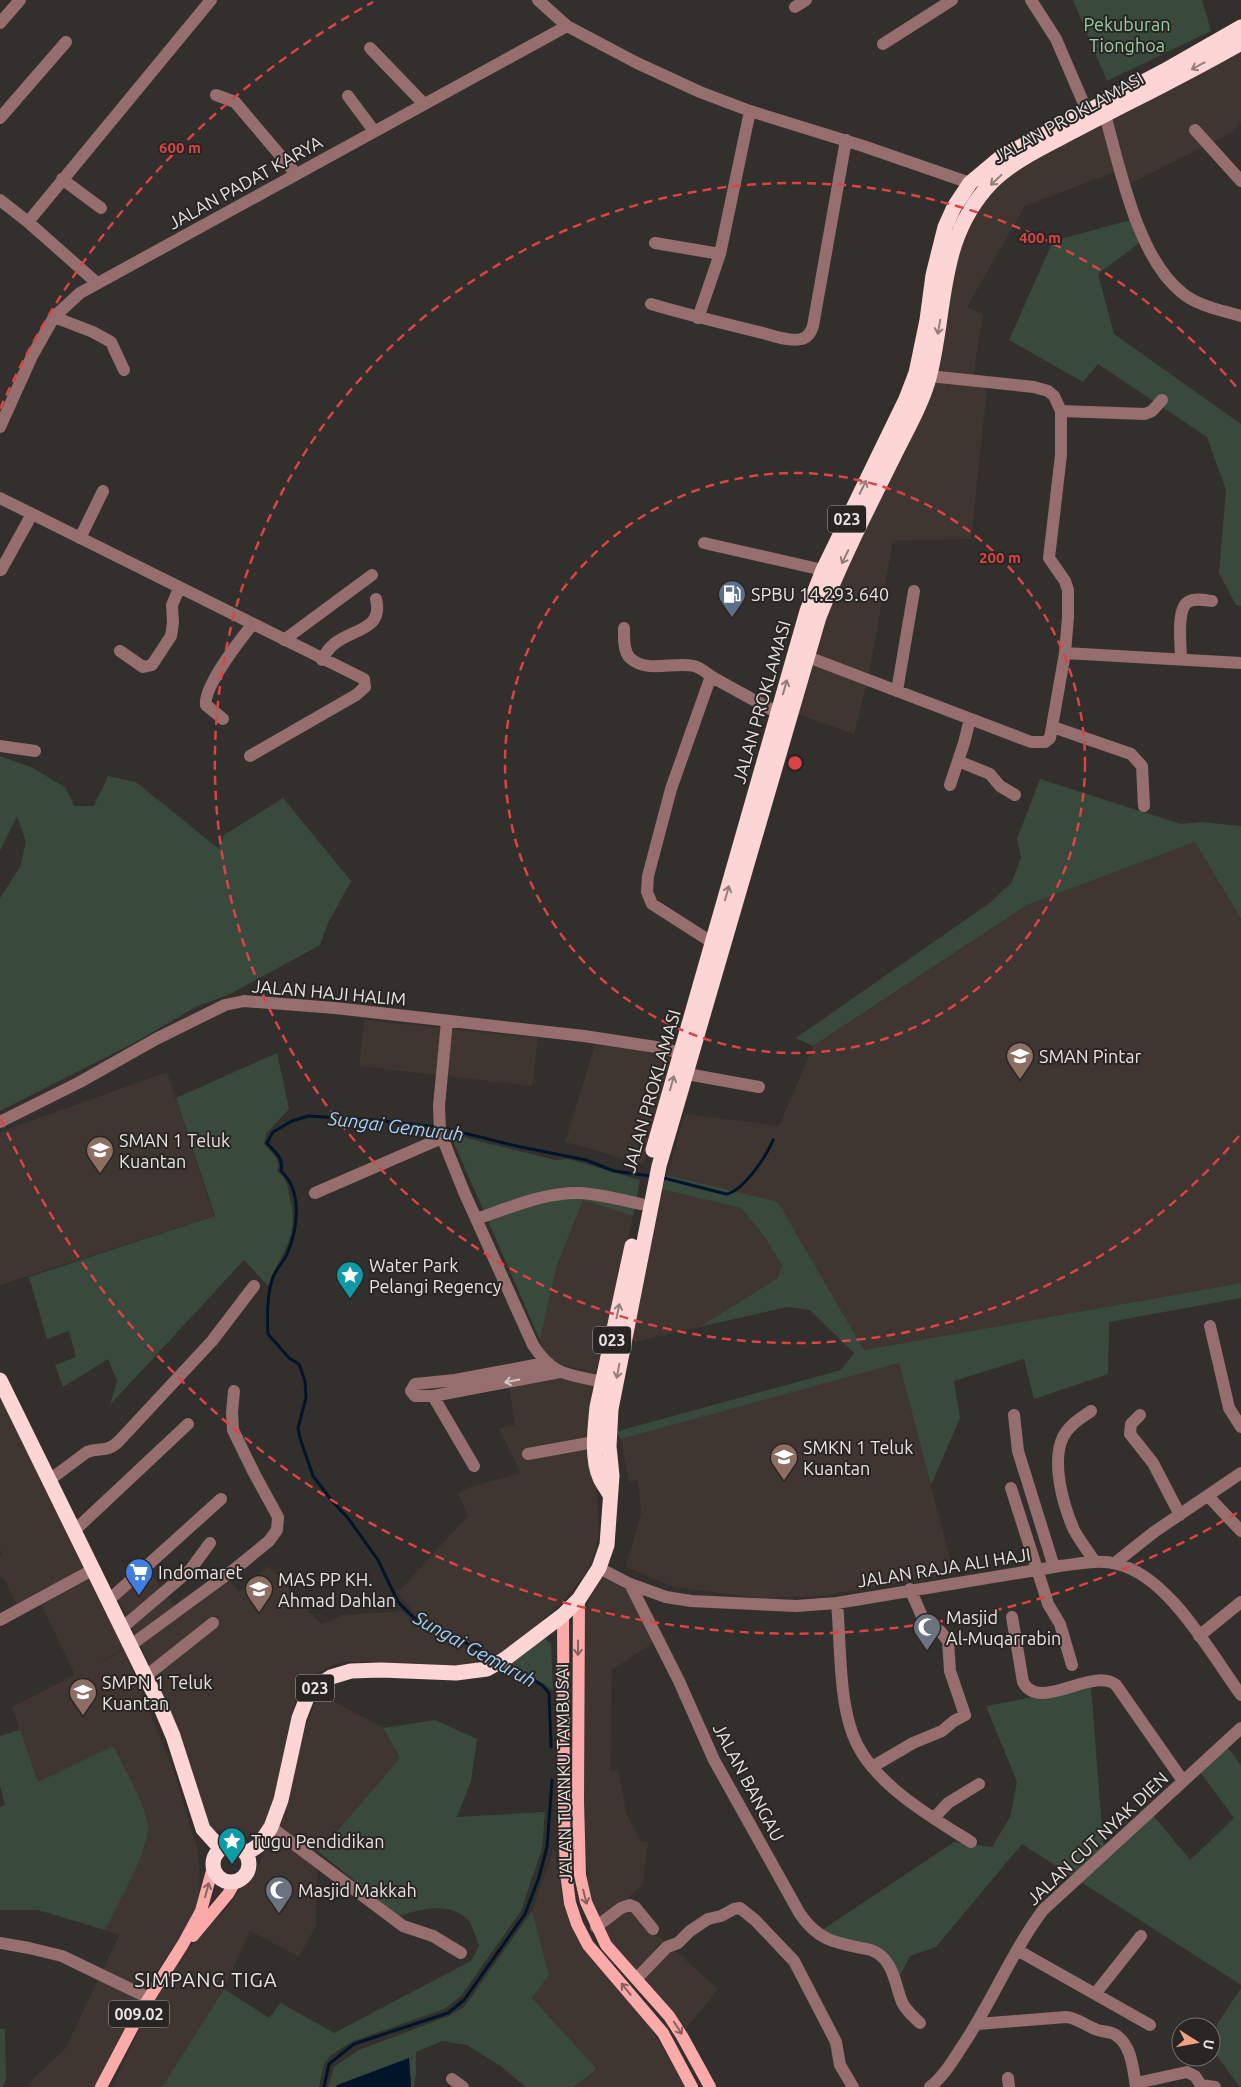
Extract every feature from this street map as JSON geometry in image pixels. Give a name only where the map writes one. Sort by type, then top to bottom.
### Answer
[{"type":"highway","name":"JALAN PROKLAMASI","points":[[666,1122],[687,1074],[772,755],[778,713],[807,611],[823,570],[929,376],[952,246],[962,223],[992,182],[1008,168],[1104,115],[1241,27]]},
{"type":"highway","name":"JALAN PROKLAMASI","points":[[610,1495],[599,1476],[594,1442],[604,1408],[654,1165],[666,1122],[681,1053],[713,943],[772,755],[808,657],[833,581],[894,440],[916,373],[927,320],[933,275],[945,227],[954,207],[970,183],[1001,157],[1087,112],[1241,43]]},
{"type":"highway","name":"JALAN PROKLAMASI","points":[[563,1615],[579,1599],[599,1568],[607,1545],[612,1476],[603,1382],[646,1205]]},
{"type":"highway","points":[[0,1380],[48,1481],[94,1569],[146,1676],[173,1736],[203,1829],[221,1849]]},
{"type":"highway","name":"023","points":[[246,1854],[259,1845],[267,1836],[271,1827],[281,1800],[299,1718],[308,1695],[317,1686],[331,1677],[351,1671],[475,1672],[500,1662],[563,1615]]},
{"type":"highway","points":[[232,1846],[246,1854],[249,1859],[248,1871],[245,1876],[235,1882],[229,1882],[218,1877],[213,1867],[214,1857],[221,1849],[232,1846]]},
{"type":"main road","name":"JALAN TUANKU TAMBUSAI","points":[[579,1599],[578,1801],[580,1875],[586,1902],[606,1945],[637,1978],[674,2023],[705,2086]]},
{"type":"main road","name":"JALAN TUANKU TAMBUSAI","points":[[563,1615],[564,1809],[566,1873],[570,1904],[588,1945],[663,2033],[692,2087]]},
{"type":"main road","name":"009.02","points":[[101,2087],[129,2032],[201,1911],[213,1867]]},
{"type":"main road","name":"009.02","points":[[183,1944],[195,1935],[228,1894],[235,1882]]},
{"type":"street","points":[[0,23],[20,0]]},
{"type":"street","points":[[28,222],[210,0]]},
{"type":"street","points":[[883,44],[952,0]]},
{"type":"street","points":[[1031,0],[1056,39],[1087,112]]},
{"type":"street","points":[[543,2],[567,26],[637,64],[700,92],[750,111],[846,140],[970,183]]},
{"type":"street","name":"JALAN PADAT KARYA","points":[[0,428],[32,356],[54,317],[80,293],[567,26]]},
{"type":"street","points":[[0,118],[66,42]]},
{"type":"street","points":[[370,48],[424,104]]},
{"type":"street","points":[[216,95],[235,102],[296,174]]},
{"type":"street","points":[[348,96],[374,132]]},
{"type":"street","points":[[698,318],[720,254],[750,111]]},
{"type":"street","points":[[1104,115],[1144,241],[1160,269],[1180,292],[1193,301],[1241,316]]},
{"type":"street","points":[[1195,130],[1241,181]]},
{"type":"street","points":[[651,304],[698,318],[794,340],[805,338],[810,334],[814,326],[820,294],[846,140]]},
{"type":"street","points":[[62,179],[101,208]]},
{"type":"street","points":[[0,200],[97,282]]},
{"type":"street","points":[[655,243],[720,254]]},
{"type":"street","points":[[54,317],[93,332],[111,342],[124,370]]},
{"type":"street","points":[[808,657],[1038,743],[1045,742],[1050,738],[1065,653],[1068,617],[1068,590],[1065,581],[1049,558],[1061,455],[1061,411],[1054,396],[1034,387],[929,376]]},
{"type":"street","points":[[1061,411],[1145,414],[1152,411],[1162,400]]},
{"type":"street","points":[[80,538],[103,491]]},
{"type":"street","points":[[0,498],[179,589],[364,679],[363,690],[250,756]]},
{"type":"street","points":[[1,570],[32,514]]},
{"type":"street","points":[[704,543],[823,570]]},
{"type":"street","points":[[284,640],[372,574]]},
{"type":"street","points":[[120,652],[143,666],[152,664],[171,636],[173,624],[172,605],[179,589]]},
{"type":"street","points":[[897,691],[914,591]]},
{"type":"street","points":[[322,660],[334,644],[373,622],[378,614],[376,599]]},
{"type":"street","points":[[1181,659],[1180,628],[1183,608],[1191,600],[1212,601]]},
{"type":"street","points":[[223,719],[207,707],[205,702],[206,694],[230,654],[252,625]]},
{"type":"street","points":[[624,628],[626,650],[630,658],[639,663],[668,666],[687,664],[699,667],[711,676],[778,713]]},
{"type":"street","points":[[1065,653],[1241,663]]},
{"type":"street","points":[[711,676],[671,789],[648,876],[647,892],[652,904],[657,908],[713,943]]},
{"type":"street","points":[[950,785],[970,719]]},
{"type":"street","points":[[1053,727],[1131,754],[1142,766],[1144,806]]},
{"type":"street","points":[[0,746],[35,750]]},
{"type":"street","points":[[958,762],[990,774],[1000,786],[1015,795]]},
{"type":"street","name":"JALAN HAJI HALIM","points":[[0,1122],[80,1082],[156,1039],[225,1005],[244,1001],[584,1036],[656,1047],[681,1053]]},
{"type":"street","points":[[447,1021],[439,1106],[441,1130],[476,1219],[533,1345],[545,1363],[560,1372],[603,1382]]},
{"type":"street","points":[[687,1074],[759,1087]]},
{"type":"street","points":[[315,1193],[441,1130]]},
{"type":"street","points":[[476,1219],[526,1203],[580,1193],[646,1205]]},
{"type":"street","points":[[48,1481],[87,1452],[108,1450],[119,1441],[212,1341],[254,1286]]},
{"type":"street","points":[[1210,1326],[1229,1408],[1241,1427]]},
{"type":"street","points":[[545,1363],[455,1380],[415,1384],[412,1393],[415,1396],[433,1396],[560,1372]]},
{"type":"street","points":[[131,1645],[236,1568],[269,1541],[277,1530],[278,1516],[233,1430],[234,1391]]},
{"type":"street","points":[[433,1396],[474,1466]]},
{"type":"street","points":[[1091,1411],[1070,1428],[1064,1436],[1057,1459],[1061,1483],[1074,1528],[1095,1562]]},
{"type":"street","points":[[1014,1415],[1018,1452],[1054,1567]]},
{"type":"street","points":[[1140,1415],[1131,1424],[1130,1434],[1152,1463],[1180,1515]]},
{"type":"street","points":[[74,1531],[188,1424]]},
{"type":"street","points":[[528,1454],[594,1442]]},
{"type":"street","points":[[1115,1563],[1241,1473]]},
{"type":"street","points":[[1011,1488],[1048,1604],[1060,1624],[1072,1665]]},
{"type":"street","points":[[1208,1496],[1241,1531]]},
{"type":"street","points":[[109,1600],[221,1499]]},
{"type":"street","points":[[122,1627],[190,1570],[210,1543]]},
{"type":"street","name":"JALAN RAJA ALI HAJI","points":[[599,1568],[630,1584],[666,1597],[691,1601],[788,1606],[837,1602],[1038,1569],[1095,1562],[1115,1563],[1147,1577],[1169,1597],[1241,1696]]},
{"type":"street","points":[[0,1620],[94,1569]]},
{"type":"street","name":"JALAN BANGAU","points":[[630,1584],[679,1681],[714,1760],[800,1914],[809,1927],[827,1940],[877,1953],[890,1964],[903,2004],[920,2023]]},
{"type":"street","points":[[872,1767],[913,1743],[942,1730],[954,1720],[965,1715],[950,1671],[948,1641],[940,1631],[924,1621],[910,1589]]},
{"type":"street","points":[[837,1602],[843,1692],[849,1721],[857,1745],[872,1767],[919,1808],[971,1842]]},
{"type":"street","points":[[1199,1636],[1241,1602]]},
{"type":"street","points":[[1012,1617],[1023,1682],[1026,1688],[1031,1692],[1043,1692],[1067,1688],[1098,1679],[1111,1680],[1183,1781]]},
{"type":"street","points":[[146,1676],[213,1623]]},
{"type":"street","name":"JALAN CUT NYAK DIEN","points":[[930,2087],[948,2067],[978,2024],[1032,1925],[1058,1895],[1241,1728]]},
{"type":"street","points":[[934,1818],[948,1803],[979,1784]]},
{"type":"street","points":[[271,1827],[403,1926],[433,1936],[461,1952]]},
{"type":"street","points":[[596,1927],[621,1908],[630,1905],[635,1907],[653,1929]]},
{"type":"street","points":[[637,1978],[666,1947],[678,1943],[690,1930],[708,1919],[740,1908],[755,1920],[794,1962],[836,2042],[840,2065],[853,2087]]},
{"type":"street","points":[[1095,1994],[1141,1936]]},
{"type":"street","points":[[0,1943],[62,1956],[149,1998]]},
{"type":"street","points":[[1017,1950],[1150,2025]]},
{"type":"street","points":[[978,2024],[1066,2017],[1076,2018],[1095,2030],[1116,2036],[1121,2040],[1128,2049],[1136,2085],[1187,2072],[1195,2076],[1201,2085],[1215,2087]]},
{"type":"street","points":[[452,2079],[463,2087]]},
{"type":"shaded area","points":[[1241,47],[1241,121],[1233,132],[1128,185],[1123,169],[1025,206],[967,307],[983,314],[973,378],[988,380],[971,539],[893,541],[869,674],[854,734],[797,714],[823,619],[966,225],[980,203],[1011,172]]},
{"type":"shaded area","name":"SMAN Pintar","points":[[1195,842],[1241,919],[1241,1283],[864,1350],[778,1202],[667,1175],[685,1114],[779,1126],[813,1046],[1027,905]]},
{"type":"shaded area","points":[[364,1020],[538,1038],[532,1086],[359,1066]]},
{"type":"shaded area","points":[[595,1045],[624,1046],[674,1060],[643,1164],[565,1142]]},
{"type":"shaded area","name":"SMAN 1 Teluk Kuantan","points":[[167,1072],[214,1216],[0,1285],[0,1132]]},
{"type":"shaded area","points":[[661,1189],[741,1208],[762,1233],[782,1265],[778,1278],[699,1327],[630,1343]]},
{"type":"shaded area","points":[[583,1200],[633,1216],[596,1373],[554,1363],[545,1356],[540,1340],[557,1265]]},
{"type":"shaded area","name":"SMKN 1 Teluk Kuantan","points":[[899,1362],[954,1574],[821,1596],[758,1598],[674,1587],[626,1567],[641,1513],[638,1480],[629,1482],[621,1439]]},
{"type":"shaded area","points":[[558,1377],[594,1385],[599,1532],[594,1557],[584,1576],[567,1597],[521,1640],[498,1657],[419,1619],[395,1589],[400,1590],[468,1516],[458,1493],[470,1487],[521,1473],[499,1429],[515,1425],[509,1386]]},
{"type":"shaded area","points":[[0,1394],[127,1647],[96,1664],[124,1650],[172,1766],[198,1851],[200,1881],[198,1907],[195,1915],[140,1996],[95,2087],[28,2087],[32,2080],[65,2049],[119,1936],[105,1930],[146,1844],[38,1783],[12,1707],[75,1675],[38,1598],[18,1607],[3,1577],[0,1578],[0,1556],[2,1555],[0,1549]]},
{"type":"shaded area","points":[[269,1566],[321,1624],[343,1615],[402,1611],[415,1623],[493,1662],[442,1667],[349,1661],[332,1665],[315,1674],[296,1697],[272,1809],[260,1834],[253,1838],[211,1830],[155,1677],[117,1596],[149,1571],[179,1612],[227,1577],[239,1592]]},
{"type":"shaded area","points":[[602,1577],[620,1582],[627,1588],[656,1641],[612,1670],[611,1771],[619,1771],[626,1813],[641,1841],[648,1842],[643,1884],[622,1903],[718,1989],[686,2029],[652,1987],[607,1938],[597,1920],[588,1890],[583,1781],[581,1624],[590,1596]]},
{"type":"shaded area","points":[[323,1695],[383,1728],[400,1758],[333,1836],[315,1849],[317,1874],[316,1926],[299,1957],[250,1931],[224,1989],[162,2087],[112,2087],[149,2010],[187,1950],[226,1909],[259,1864],[281,1816],[304,1731],[314,1705]]},
{"type":"shaded area","points":[[554,1848],[563,1901],[580,1942],[646,2020],[686,2087],[573,2087],[597,2069],[532,1998],[549,1975],[532,1911]]},
{"type":"green space","name":"Pekuburan Tionghoa","points":[[1073,0],[1202,0],[1211,31],[1107,81]]},
{"type":"green space","points":[[1138,218],[1138,244],[1098,274],[1114,334],[1241,424],[1241,606],[1236,605],[1219,573],[1226,490],[1207,437],[1098,364],[1083,382],[1009,340],[1053,241]]},
{"type":"green space","points":[[0,756],[31,767],[66,788],[74,806],[94,806],[108,776],[136,782],[219,849],[224,835],[283,798],[351,881],[328,923],[320,945],[232,993],[196,1007],[130,1045],[0,1111],[0,898],[20,867],[26,842],[17,816],[0,851]]},
{"type":"green space","points":[[1040,779],[1181,824],[1202,822],[1241,826],[1241,919],[1195,842],[1027,905],[813,1046],[796,1038],[991,902],[1012,882],[1021,858],[1017,839]]},
{"type":"green space","points":[[277,1053],[289,1109],[266,1134],[264,1144],[277,1159],[277,1171],[286,1183],[293,1223],[288,1244],[268,1286],[244,1260],[110,1405],[117,1381],[108,1359],[63,1387],[55,1365],[76,1357],[69,1331],[47,1339],[29,1277],[215,1216],[176,1098]]},
{"type":"green space","points":[[450,1134],[555,1160],[569,1159],[640,1180],[633,1216],[583,1200],[557,1265],[540,1340]]},
{"type":"green space","points":[[667,1175],[778,1202],[864,1350],[1241,1283],[1241,1298],[1109,1322],[1108,1374],[1034,1399],[1024,1359],[954,1381],[960,1418],[931,1485],[899,1363],[621,1439],[615,1432],[841,1370],[854,1353],[810,1310],[787,1307],[699,1327],[778,1278],[782,1265],[762,1233],[741,1208],[661,1189]]},
{"type":"green space","points":[[543,1638],[551,1643],[553,1690],[509,1663]]},
{"type":"green space","points":[[1091,1686],[1103,1843],[1110,1851],[1152,1814],[1190,1860],[1234,1818],[1200,1772],[1228,1748],[1241,1765],[1241,1985],[1022,1844],[936,1947],[910,1956],[900,1976],[890,1956],[819,1932],[954,1842],[992,1847],[1010,1817],[1017,1782],[986,1706]]},
{"type":"green space","points":[[435,1720],[477,1739],[471,1781],[457,1817],[545,1812],[542,1849],[521,1911],[461,1996],[444,2009],[351,2042],[330,2056],[324,2064],[319,2087],[162,2087],[224,1989],[269,2018],[281,2003],[334,2033],[471,1961],[479,1946],[470,1923],[461,1914],[453,1910],[435,1908],[399,1916],[315,1849],[333,1836],[400,1758],[383,1728]]},
{"type":"green space","points":[[20,1730],[38,1782],[113,1746],[142,1805],[148,1823],[145,1846],[105,1930],[38,1910],[0,1910],[0,1807],[5,1805],[0,1785],[0,1736]]},
{"type":"green space","points":[[532,1911],[549,1975],[532,1998],[597,2069],[573,2087],[526,2087],[499,2065],[467,2045],[442,2041],[416,2052],[414,2087],[411,2087],[409,2058],[336,2087],[328,2087],[334,2067],[359,2050],[449,2016],[464,2007]]},
{"type":"green space","points":[[1241,1988],[1241,2087],[1221,2061],[1221,2018]]},
{"type":"green space","points":[[0,2029],[5,2029],[6,2079],[3,2087],[0,2087]]},
{"type":"water","points":[[409,2058],[411,2087],[336,2087],[337,2085]]},
{"type":"waterway","name":"Sungai Gemuruh","points":[[438,1127],[375,1120],[308,1116],[292,1121],[273,1132],[267,1143],[280,1159],[281,1171],[293,1189],[296,1222],[291,1244],[273,1277],[270,1287],[268,1334],[289,1358],[299,1364],[305,1381],[306,1398],[298,1428],[313,1476],[348,1518],[378,1560],[398,1602],[417,1621],[460,1640],[496,1659]]},
{"type":"waterway","name":"Sungai Gemuruh","points":[[444,1128],[516,1146],[586,1160],[614,1171],[651,1176]]},
{"type":"waterway","name":"Sungai Gemuruh","points":[[660,1177],[726,1194],[733,1192],[754,1172],[773,1140]]},
{"type":"waterway","name":"Sungai Gemuruh","points":[[506,1664],[542,1685],[549,1693],[551,1747]]},
{"type":"waterway","name":"Sungai Gemuruh","points":[[324,2087],[329,2064],[354,2044],[448,2013],[464,2000],[525,1914],[539,1877],[547,1847],[552,1780]]},
{"type":"place","name":"SPBU 14.293.640","points":[[732,618]]},
{"type":"place","name":"SMAN Pintar","points":[[1020,1080]]},
{"type":"place","name":"SMAN 1 Teluk Kuantan","points":[[100,1174]]},
{"type":"place","name":"Water Park Pelangi Regency","points":[[350,1299]]},
{"type":"place","name":"SMKN 1 Teluk Kuantan","points":[[784,1481]]},
{"type":"place","name":"Indomaret","points":[[139,1596]]},
{"type":"place","name":"MAS PP KH. Ahmad Dahlan","points":[[259,1613]]},
{"type":"place","name":"Masjid Al-Muqarrabin","points":[[927,1651]]},
{"type":"place","name":"SMPN 1 Teluk Kuantan","points":[[83,1716]]},
{"type":"place","name":"Tugu Pendidikan","points":[[232,1865]]},
{"type":"place","name":"Masjid Makkah","points":[[279,1914]]},
{"type":"district","name":"SIMPANG TIGA","points":[[206,1979]]}]
